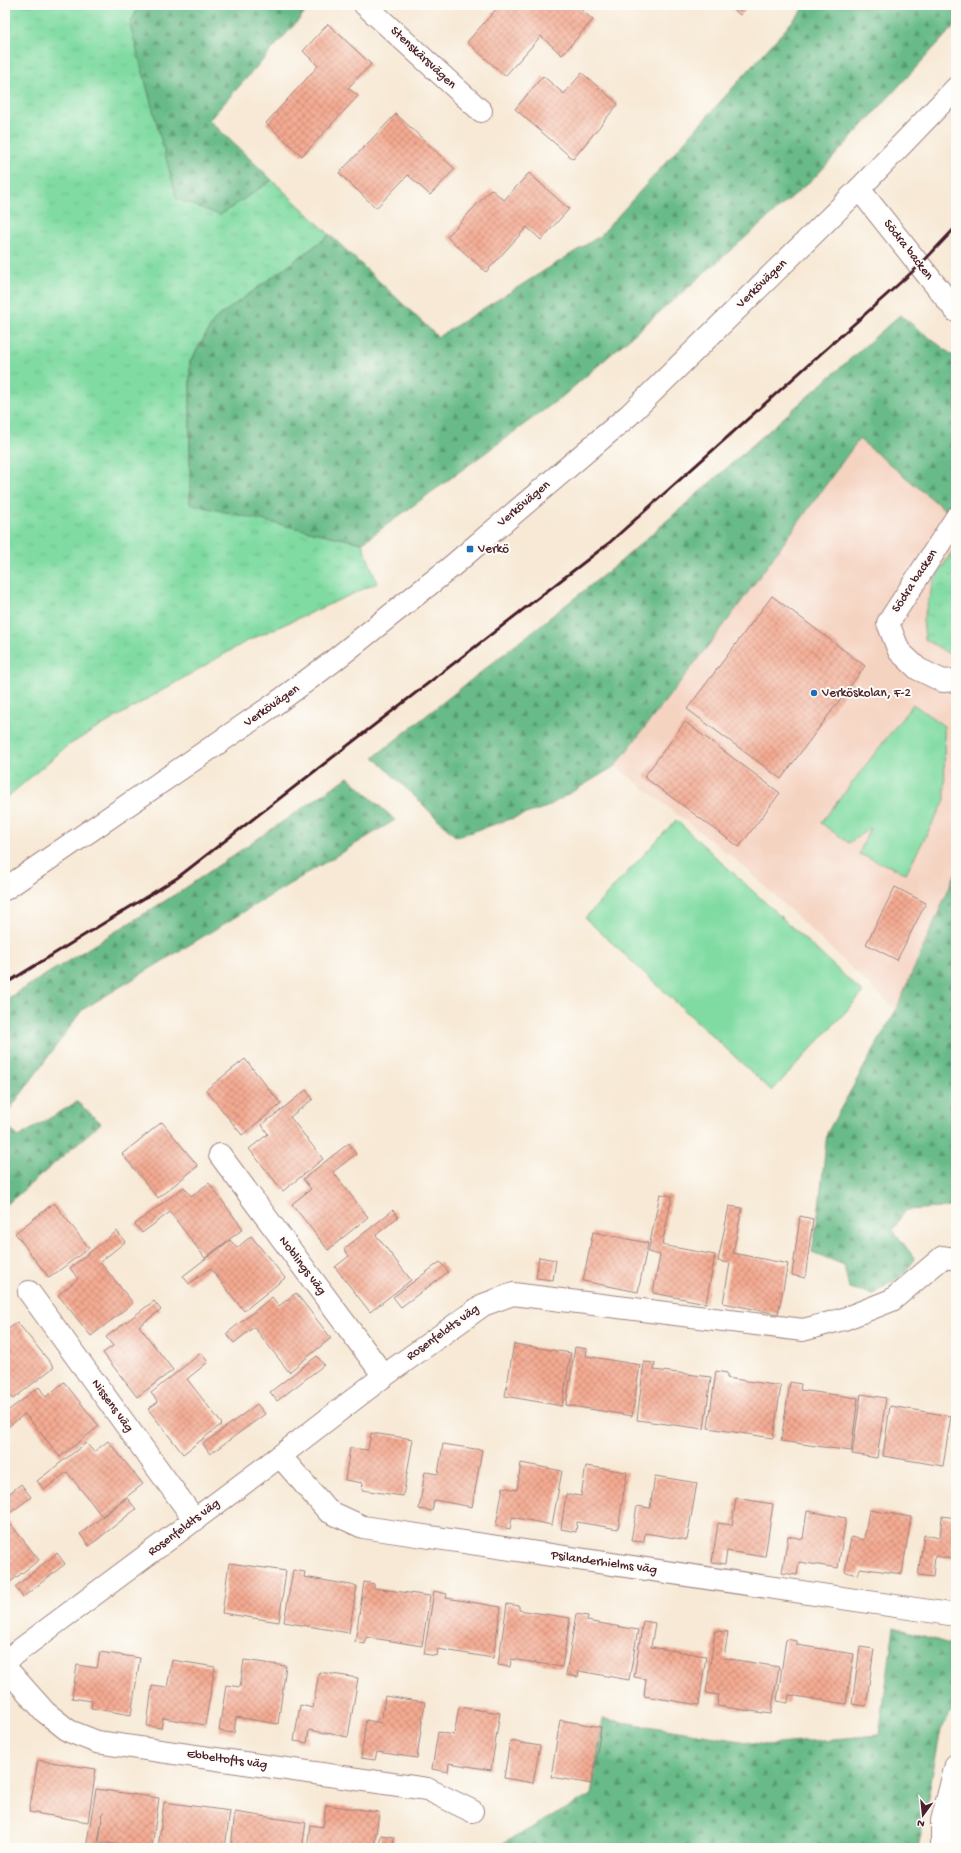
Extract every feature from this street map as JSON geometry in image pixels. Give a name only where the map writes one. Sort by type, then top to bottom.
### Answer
[{"type":"street","name":"Stenskärsvägen","points":[[365,5],[481,111]]},
{"type":"street","name":"Verkövägen","points":[[5,889],[275,704],[332,662],[451,567],[629,414],[859,190],[956,88]]},
{"type":"street","name":"Södra backen","points":[[859,190],[956,311]]},
{"type":"street","name":"Södra backen","points":[[956,518],[888,624],[899,650],[918,669],[943,681],[956,680]]},
{"type":"street","name":"Noblings väg","points":[[220,1155],[384,1376]]},
{"type":"street","name":"Rosenfeldts väg","points":[[5,1661],[195,1520],[384,1376],[483,1305],[513,1294],[803,1330],[844,1319],[892,1300],[943,1257],[956,1259]]},
{"type":"street","name":"Nissens väg","points":[[29,1292],[195,1520]]},
{"type":"street","name":"Psilanderhielms väg","points":[[280,1456],[328,1511],[363,1527],[956,1615]]},
{"type":"street","name":"Ebbeltofts väg","points":[[5,1667],[45,1712],[69,1731],[97,1742],[427,1789],[472,1811]]},
{"type":"street","points":[[942,1848],[942,1821],[956,1765]]},
{"type":"shaded area","name":"Verköskolan, F-2","points":[[860,439],[956,517],[956,872],[896,1010],[740,863],[615,766],[728,620]]},
{"type":"green space","points":[[5,5],[139,5],[130,25],[220,215],[272,180],[330,235],[215,319],[190,362],[190,503],[362,543],[377,583],[245,642],[67,746],[5,799]]},
{"type":"green space","points":[[139,5],[312,5],[209,120],[272,180],[220,215],[177,199],[130,25]]},
{"type":"green space","points":[[807,5],[956,5],[956,24],[816,176],[563,396],[362,543],[190,504],[190,362],[215,319],[330,235],[438,337],[600,236]]},
{"type":"green space","points":[[900,315],[956,358],[956,486],[948,512],[859,439],[728,620],[615,766],[547,807],[456,837],[374,757],[620,562]]},
{"type":"green space","points":[[956,546],[956,654],[949,654],[925,639],[923,620],[934,580]]},
{"type":"green space","points":[[913,704],[944,726],[945,800],[906,873],[859,854],[870,828],[849,843],[821,823]]},
{"type":"green space","points":[[348,777],[395,820],[82,1010],[5,1116],[5,1000],[181,891]]},
{"type":"green space","points":[[676,820],[863,993],[772,1091],[585,918]]},
{"type":"green space","points":[[956,872],[956,1207],[905,1210],[893,1230],[915,1259],[903,1275],[873,1294],[849,1288],[844,1265],[812,1252],[819,1208],[827,1133],[896,1010]]},
{"type":"green space","points":[[77,1102],[101,1123],[5,1206],[5,1122],[18,1137]]},
{"type":"green space","points":[[894,1627],[956,1646],[956,1704],[941,1730],[918,1848],[495,1848],[591,1795],[603,1719],[766,1745],[879,1735]]},
{"type":"building","points":[[500,5],[576,5],[593,20],[562,55],[541,36],[505,76],[467,42]]},
{"type":"building","points":[[728,5],[749,5],[740,15]]},
{"type":"building","points":[[328,24],[371,64],[348,88],[358,96],[302,156],[266,123],[318,66],[303,51]]},
{"type":"building","points":[[582,73],[618,104],[573,159],[515,109],[543,76],[564,94]]},
{"type":"building","points":[[396,114],[455,169],[430,195],[408,175],[376,208],[339,173]]},
{"type":"building","points":[[529,173],[569,209],[541,240],[527,227],[486,272],[447,237],[491,189],[504,200]]},
{"type":"building","points":[[772,596],[865,666],[781,779],[687,709]]},
{"type":"building","points":[[685,722],[780,793],[739,847],[644,777]]},
{"type":"building","points":[[895,887],[926,903],[897,960],[866,944]]},
{"type":"building","points":[[245,1059],[281,1104],[242,1135],[206,1090]]},
{"type":"building","points":[[306,1090],[313,1099],[290,1117],[323,1159],[283,1191],[249,1149],[268,1134],[262,1125]]},
{"type":"building","points":[[162,1122],[198,1166],[158,1198],[122,1154]]},
{"type":"building","points":[[349,1143],[356,1154],[333,1172],[368,1217],[328,1250],[292,1204],[311,1189],[303,1179]]},
{"type":"building","points":[[209,1183],[243,1229],[205,1258],[170,1212],[142,1233],[135,1224],[184,1187],[191,1196]]},
{"type":"building","points":[[660,1194],[672,1196],[662,1245],[715,1255],[706,1303],[653,1293],[660,1255],[648,1252]]},
{"type":"building","points":[[54,1203],[89,1248],[49,1278],[15,1233]]},
{"type":"building","points":[[729,1206],[742,1208],[733,1253],[788,1264],[778,1314],[723,1303],[730,1263],[718,1261]]},
{"type":"building","points":[[393,1210],[398,1217],[376,1235],[411,1280],[370,1312],[335,1267],[349,1256],[344,1249]]},
{"type":"building","points":[[800,1216],[813,1219],[805,1278],[792,1275]]},
{"type":"building","points":[[117,1231],[125,1242],[100,1262],[133,1303],[91,1336],[58,1295],[78,1279],[70,1268]]},
{"type":"building","points":[[593,1232],[648,1243],[638,1292],[583,1281]]},
{"type":"building","points":[[251,1236],[285,1278],[244,1311],[210,1268],[189,1284],[183,1276],[230,1240],[237,1248]]},
{"type":"building","points":[[539,1257],[556,1260],[553,1280],[536,1278]]},
{"type":"building","points":[[440,1262],[448,1272],[401,1307],[393,1297]]},
{"type":"building","points":[[296,1293],[331,1338],[289,1372],[254,1327],[234,1343],[226,1334],[272,1297],[279,1306]]},
{"type":"building","points":[[154,1301],[161,1310],[139,1326],[173,1370],[137,1397],[103,1353],[113,1346],[106,1337]]},
{"type":"building","points":[[17,1322],[54,1367],[13,1399],[5,1389],[5,1332]]},
{"type":"building","points":[[514,1344],[571,1353],[562,1406],[505,1396]]},
{"type":"building","points":[[575,1347],[587,1349],[586,1356],[640,1365],[632,1416],[566,1405]]},
{"type":"building","points":[[201,1353],[208,1362],[187,1379],[222,1424],[183,1454],[148,1409],[158,1402],[151,1393]]},
{"type":"building","points":[[317,1356],[324,1365],[277,1401],[270,1392]]},
{"type":"building","points":[[644,1362],[655,1363],[654,1370],[711,1377],[704,1429],[637,1420]]},
{"type":"building","points":[[716,1371],[727,1373],[727,1378],[781,1386],[773,1438],[708,1428]]},
{"type":"building","points":[[64,1382],[99,1426],[60,1457],[25,1414],[5,1429],[5,1413],[39,1387],[46,1397]]},
{"type":"building","points":[[790,1382],[801,1384],[800,1390],[858,1398],[851,1451],[781,1441]]},
{"type":"building","points":[[861,1394],[886,1398],[877,1458],[852,1454]]},
{"type":"building","points":[[257,1404],[265,1414],[210,1454],[203,1444]]},
{"type":"building","points":[[890,1406],[951,1416],[943,1466],[883,1456]]},
{"type":"building","points":[[371,1433],[413,1439],[403,1496],[362,1490],[363,1483],[345,1480],[350,1448],[368,1450]]},
{"type":"building","points":[[108,1441],[143,1484],[102,1516],[67,1472],[44,1490],[37,1481],[86,1443],[94,1452]]},
{"type":"building","points":[[443,1444],[482,1450],[472,1507],[434,1500],[432,1511],[419,1509],[425,1472],[438,1474]]},
{"type":"building","points":[[521,1463],[562,1471],[552,1525],[512,1517],[510,1529],[496,1526],[503,1487],[517,1490]]},
{"type":"building","points":[[586,1466],[627,1472],[618,1529],[577,1522],[576,1532],[561,1529],[566,1494],[581,1496]]},
{"type":"building","points":[[655,1476],[697,1483],[687,1540],[645,1533],[644,1542],[631,1541],[637,1506],[650,1508]]},
{"type":"building","points":[[21,1484],[31,1497],[5,1517],[5,1497]]},
{"type":"building","points":[[127,1498],[136,1509],[89,1546],[80,1534]]},
{"type":"building","points":[[736,1498],[773,1504],[765,1557],[727,1551],[725,1564],[712,1562],[718,1523],[732,1525]]},
{"type":"building","points":[[869,1510],[911,1517],[902,1574],[860,1568],[858,1575],[845,1572],[851,1537],[864,1540]]},
{"type":"building","points":[[807,1511],[846,1518],[838,1568],[799,1562],[797,1575],[782,1573],[788,1536],[803,1539]]},
{"type":"building","points":[[942,1516],[956,1518],[952,1559],[935,1556],[933,1577],[918,1575],[924,1535],[940,1538]]},
{"type":"building","points":[[5,1517],[39,1560],[5,1586]]},
{"type":"building","points":[[57,1553],[65,1564],[23,1597],[15,1587]]},
{"type":"building","points":[[229,1563],[286,1571],[279,1622],[222,1613]]},
{"type":"building","points":[[293,1570],[305,1572],[304,1577],[357,1586],[349,1633],[284,1622]]},
{"type":"building","points":[[364,1582],[374,1584],[374,1588],[430,1596],[422,1646],[366,1637],[365,1644],[355,1642]]},
{"type":"building","points":[[434,1591],[447,1594],[446,1598],[501,1607],[493,1658],[438,1649],[437,1656],[424,1654]]},
{"type":"building","points":[[507,1604],[519,1606],[519,1610],[570,1618],[562,1667],[511,1659],[510,1667],[498,1665]]},
{"type":"building","points":[[576,1614],[588,1616],[587,1621],[638,1630],[629,1680],[579,1671],[578,1677],[566,1675]]},
{"type":"building","points":[[643,1621],[655,1623],[651,1647],[706,1656],[699,1705],[644,1696],[646,1679],[634,1677]]},
{"type":"building","points":[[715,1631],[728,1632],[724,1658],[779,1667],[771,1714],[717,1706],[719,1695],[706,1693]]},
{"type":"building","points":[[786,1639],[797,1641],[797,1645],[854,1654],[846,1704],[789,1695],[788,1703],[777,1701]]},
{"type":"building","points":[[860,1647],[874,1649],[866,1706],[852,1704]]},
{"type":"building","points":[[100,1652],[140,1658],[131,1715],[91,1708],[92,1701],[72,1698],[77,1665],[97,1668]]},
{"type":"building","points":[[172,1660],[215,1667],[205,1725],[163,1718],[161,1728],[147,1726],[152,1686],[167,1688]]},
{"type":"building","points":[[244,1660],[286,1666],[278,1724],[236,1717],[234,1733],[219,1731],[226,1685],[240,1687]]},
{"type":"building","points":[[319,1672],[358,1678],[348,1737],[309,1730],[307,1743],[294,1741],[300,1705],[313,1708]]},
{"type":"building","points":[[385,1696],[425,1702],[417,1758],[377,1752],[375,1760],[361,1758],[366,1720],[381,1723]]},
{"type":"building","points":[[459,1707],[500,1713],[491,1770],[449,1763],[448,1772],[432,1769],[438,1732],[454,1735]]},
{"type":"building","points":[[560,1720],[601,1727],[592,1784],[551,1777]]},
{"type":"building","points":[[510,1741],[540,1746],[533,1783],[504,1778]]},
{"type":"building","points":[[38,1760],[96,1769],[88,1822],[29,1812]]},
{"type":"building","points":[[96,1789],[159,1798],[152,1848],[99,1842],[103,1812],[97,1848],[86,1848]]},
{"type":"building","points":[[164,1802],[230,1811],[225,1848],[158,1848]]},
{"type":"building","points":[[326,1805],[379,1812],[374,1848],[307,1848],[310,1825],[323,1827]]},
{"type":"building","points":[[235,1812],[306,1823],[302,1848],[231,1848]]},
{"type":"building","points":[[381,1835],[394,1837],[393,1848],[378,1848]]},
{"type":"railway","points":[[5,984],[177,878],[609,543],[920,265],[956,227]]},
{"type":"place","name":"Verkö","points":[[470,549]]},
{"type":"place","name":"Verköskolan, F-2","points":[[814,693]]}]
